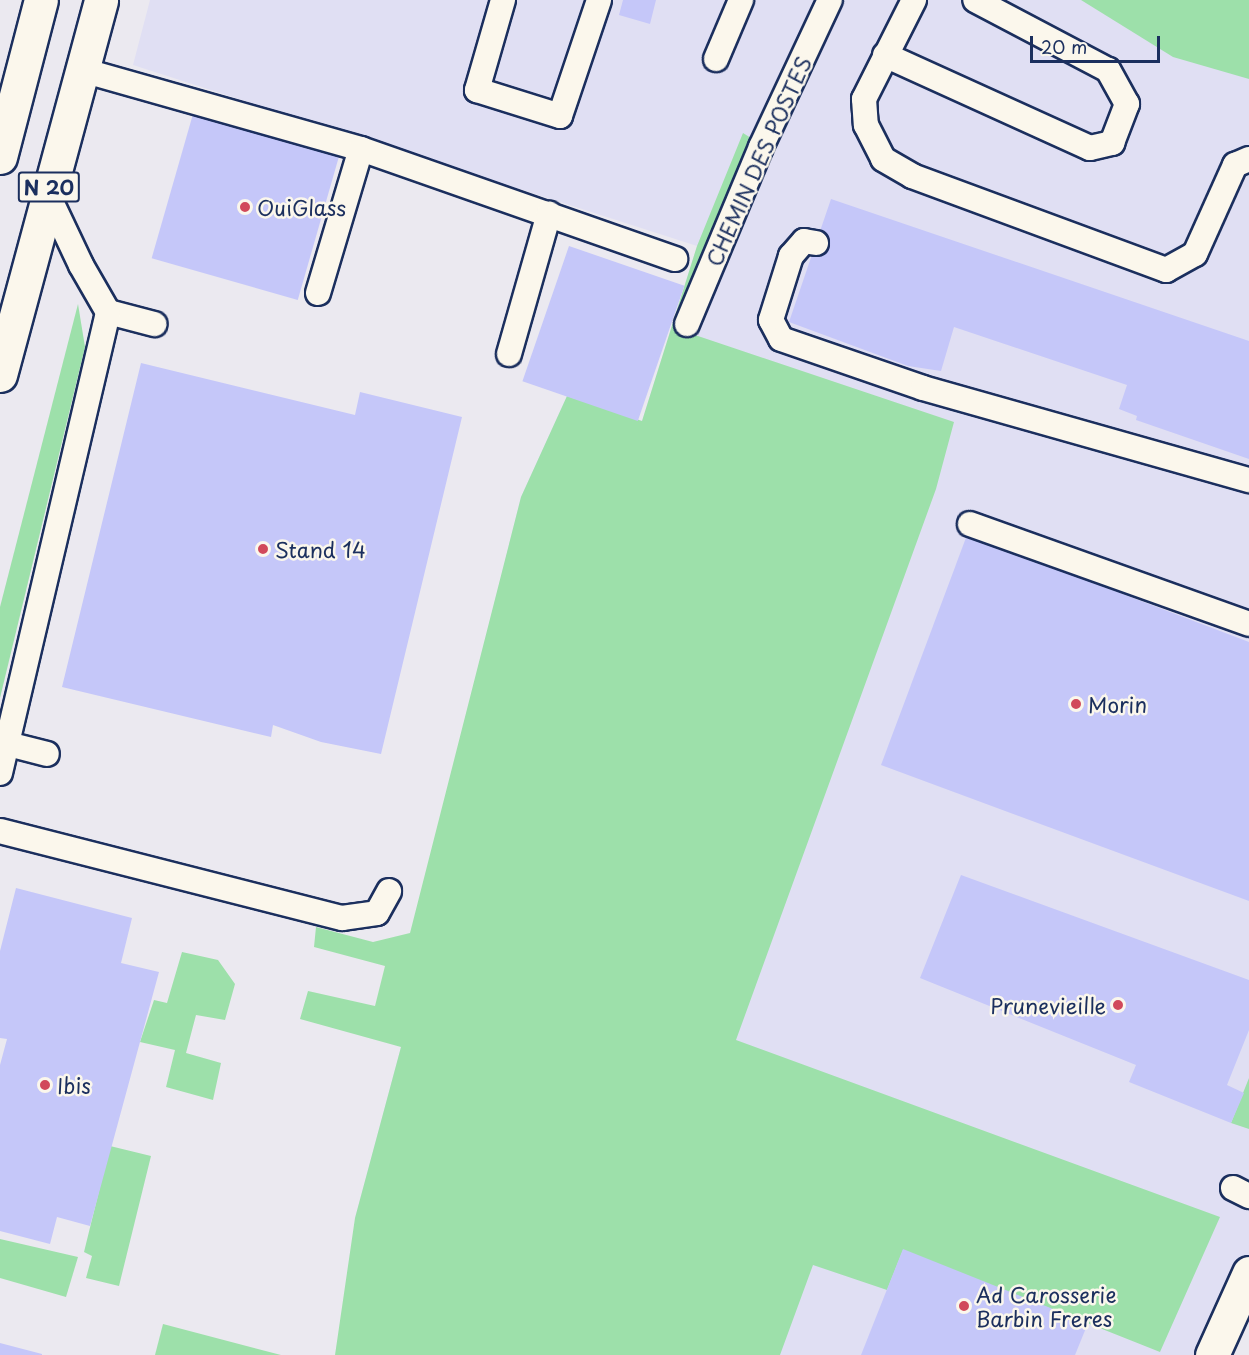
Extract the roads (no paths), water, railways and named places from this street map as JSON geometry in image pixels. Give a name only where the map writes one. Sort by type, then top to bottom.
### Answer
[{"type":"main road","name":"N 20","points":[[0,158],[41,0]]},
{"type":"main road","name":"N 20","points":[[0,375],[47,193],[101,0]]},
{"type":"main road","points":[[1212,1355],[1249,1273]]},
{"type":"lane","points":[[503,0],[477,90],[560,116],[599,0]]},
{"type":"lane","points":[[717,59],[741,0]]},
{"type":"lane","name":"CHEMIN DES POSTES","points":[[687,324],[761,147],[830,0]]},
{"type":"lane","points":[[914,0],[864,99],[866,125],[883,159],[912,176],[1166,270],[1196,254],[1235,165],[1249,159]]},
{"type":"lane","points":[[885,55],[1090,148],[1112,144],[1127,104],[1108,70],[975,0]]},
{"type":"lane","points":[[81,70],[361,148],[675,259]]},
{"type":"lane","points":[[318,293],[361,148]]},
{"type":"lane","points":[[0,773],[108,312],[81,265],[47,193]]},
{"type":"lane","points":[[509,354],[549,214]]},
{"type":"lane","points":[[816,243],[804,241],[791,256],[771,320],[781,339],[923,388],[1249,480]]},
{"type":"lane","points":[[108,312],[154,324]]},
{"type":"lane","points":[[970,524],[1249,624]]},
{"type":"lane","points":[[8,744],[47,754]]},
{"type":"lane","points":[[0,831],[342,918],[377,913],[389,891]]},
{"type":"place","name":"OuiGlass","points":[[245,207]]},
{"type":"place","name":"Stand 14","points":[[263,549]]},
{"type":"place","name":"Morin","points":[[1076,704]]},
{"type":"place","name":"Prunevieille","points":[[1118,1005]]},
{"type":"place","name":"Ibis","points":[[45,1085]]},
{"type":"place","name":"Ad Carosserie Barbin Freres","points":[[964,1306]]}]
